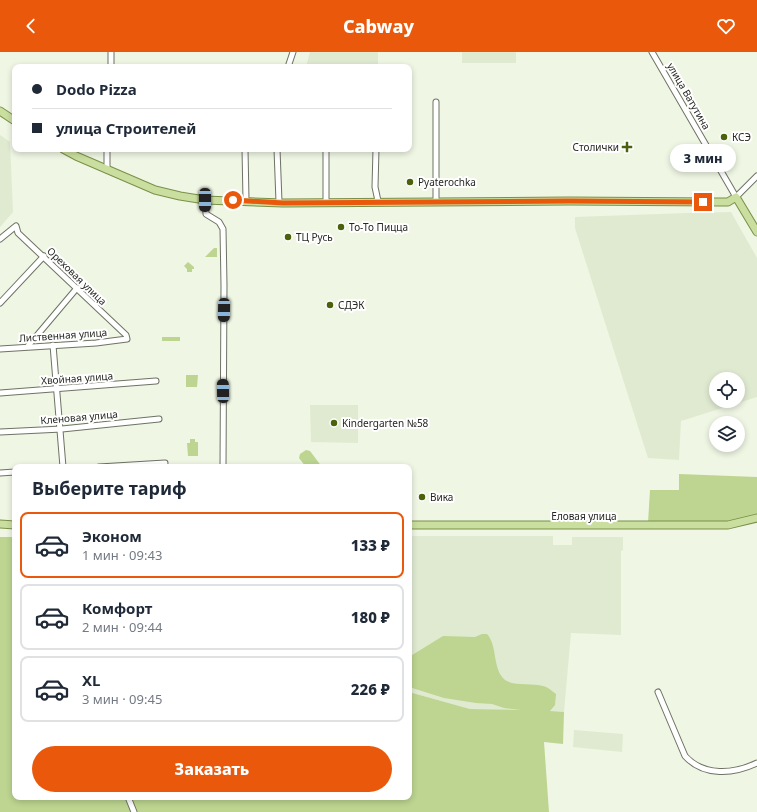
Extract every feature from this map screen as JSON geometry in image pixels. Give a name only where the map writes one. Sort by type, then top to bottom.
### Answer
[{"type":"main road","points":[[0,111],[12,119]]},
{"type":"main road","points":[[69,152],[155,190],[205,200],[279,202],[728,202],[736,197]]},
{"type":"main road","name":"улица Ватутина","points":[[736,197],[757,232]]},
{"type":"main road","name":"Еловая улица","points":[[412,525],[728,525],[757,518]]},
{"type":"main road","points":[[0,524],[12,524]]},
{"type":"street","points":[[111,52],[112,64]]},
{"type":"street","points":[[289,64],[293,52]]},
{"type":"street","name":"улица Ватутина","points":[[652,52],[736,197]]},
{"type":"street","points":[[436,102],[436,202]]},
{"type":"street","points":[[107,152],[107,170]]},
{"type":"street","points":[[245,152],[246,200]]},
{"type":"street","points":[[277,152],[279,202]]},
{"type":"street","points":[[326,152],[326,202]]},
{"type":"street","points":[[376,152],[375,187],[378,201]]},
{"type":"street","points":[[736,197],[757,176]]},
{"type":"street","points":[[205,200],[206,214],[219,222],[223,229],[224,285],[222,464]]},
{"type":"street","name":"Ореховая улица","points":[[0,239],[16,226],[18,233],[78,288],[126,335],[127,339]]},
{"type":"street","points":[[0,303],[44,256]]},
{"type":"street","points":[[28,346],[78,288]]},
{"type":"street","name":"Лиственная улица","points":[[0,349],[28,346],[96,343],[127,339]]},
{"type":"street","points":[[53,345],[63,464]]},
{"type":"street","name":"Хвойная улица","points":[[0,393],[156,381]]},
{"type":"street","name":"Кленовая улица","points":[[0,432],[159,419]]},
{"type":"street","points":[[149,464],[166,463]]},
{"type":"street","points":[[0,473],[12,472]]},
{"type":"street","points":[[658,692],[685,756],[690,762],[706,770],[721,772],[756,765]]},
{"type":"street","points":[[129,800],[134,812]]},
{"type":"shaded area","points":[[310,52],[378,52],[378,64],[307,64]]},
{"type":"shaded area","points":[[462,52],[516,52],[516,63],[462,63]]},
{"type":"shaded area","points":[[0,135],[10,142],[13,212],[0,227]]},
{"type":"shaded area","points":[[731,212],[757,258],[757,397],[745,401],[745,372],[709,372],[709,408],[722,408],[681,421],[679,460],[648,458],[575,228],[575,217]]},
{"type":"shaded area","name":"Kindergarten №58","points":[[310,405],[358,405],[358,443],[311,442]]},
{"type":"shaded area","points":[[412,536],[553,536],[553,545],[572,545],[572,537],[623,537],[623,550],[621,551],[621,635],[571,633],[564,712],[470,709],[412,693]]},
{"type":"shaded area","points":[[574,730],[623,734],[622,752],[573,747]]},
{"type":"green space","points":[[214,248],[217,248],[217,257],[205,257]]},
{"type":"green space","points":[[188,262],[194,267],[192,272],[187,272],[187,269],[184,266]]},
{"type":"green space","points":[[162,337],[180,337],[180,341],[162,341]]},
{"type":"green space","points":[[186,375],[198,375],[197,387],[186,387]]},
{"type":"green space","points":[[190,439],[195,439],[195,442],[198,442],[198,456],[188,456],[187,443],[190,443]]},
{"type":"green space","points":[[306,450],[310,451],[320,464],[304,464],[299,458],[300,454]]},
{"type":"green space","points":[[679,474],[757,477],[757,515],[727,522],[648,523],[650,490],[679,490]]},
{"type":"green space","points":[[0,537],[12,537],[12,800],[412,800],[412,693],[470,709],[521,710],[504,708],[492,704],[444,698],[412,688],[412,655],[443,636],[475,637],[482,634],[487,634],[493,645],[498,670],[505,680],[513,683],[547,687],[556,694],[555,705],[550,711],[564,712],[563,744],[544,742],[549,812],[0,812]]},
{"type":"place","name":"КСЭ","points":[[724,137]]},
{"type":"place","name":"Столички","points":[[627,147]]},
{"type":"place","name":"Pyaterochka","points":[[410,182]]},
{"type":"place","name":"То-То Пицца","points":[[341,227]]},
{"type":"place","name":"ТЦ Русь","points":[[288,237]]},
{"type":"place","name":"СДЭК","points":[[330,305]]},
{"type":"place","name":"Kindergarten №58","points":[[334,423]]},
{"type":"place","name":"Вика","points":[[422,497]]},
{"type":"route","points":[[233,200],[283,203],[352,201],[703,202]]}]
